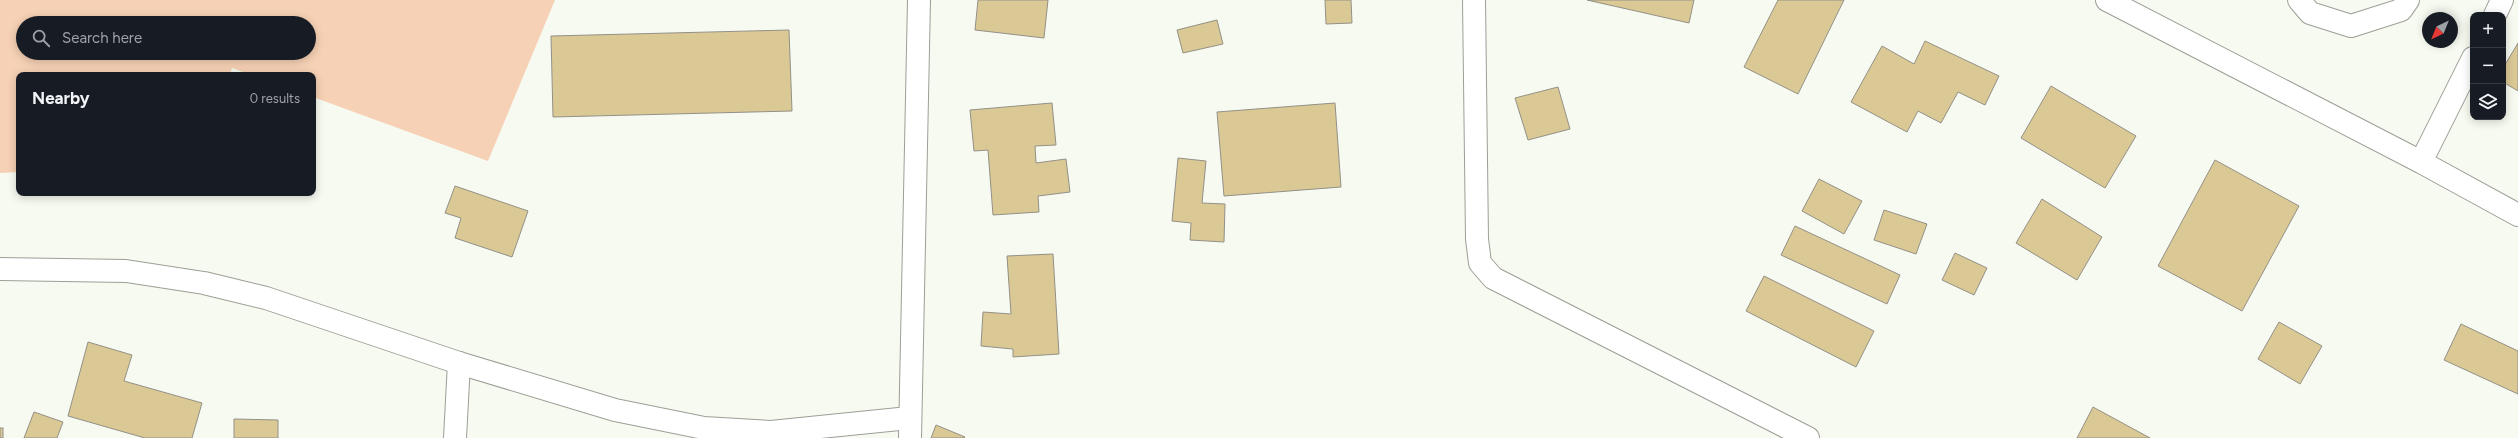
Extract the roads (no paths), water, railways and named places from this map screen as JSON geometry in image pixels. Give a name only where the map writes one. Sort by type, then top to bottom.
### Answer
[{"type":"street","points":[[0,269],[126,271],[204,283],[266,298],[459,363],[614,410],[704,428],[771,432],[910,428],[919,0]]},
{"type":"street","points":[[1474,0],[1477,240],[1480,263],[1493,278],[1808,438]]},
{"type":"street","points":[[2107,0],[2421,162],[2518,215]]},
{"type":"street","points":[[2299,0],[2310,13],[2351,26],[2401,10],[2408,0]]},
{"type":"street","points":[[2496,12],[2502,0]]},
{"type":"street","points":[[2421,162],[2470,64]]},
{"type":"street","points":[[455,438],[459,363]]}]
